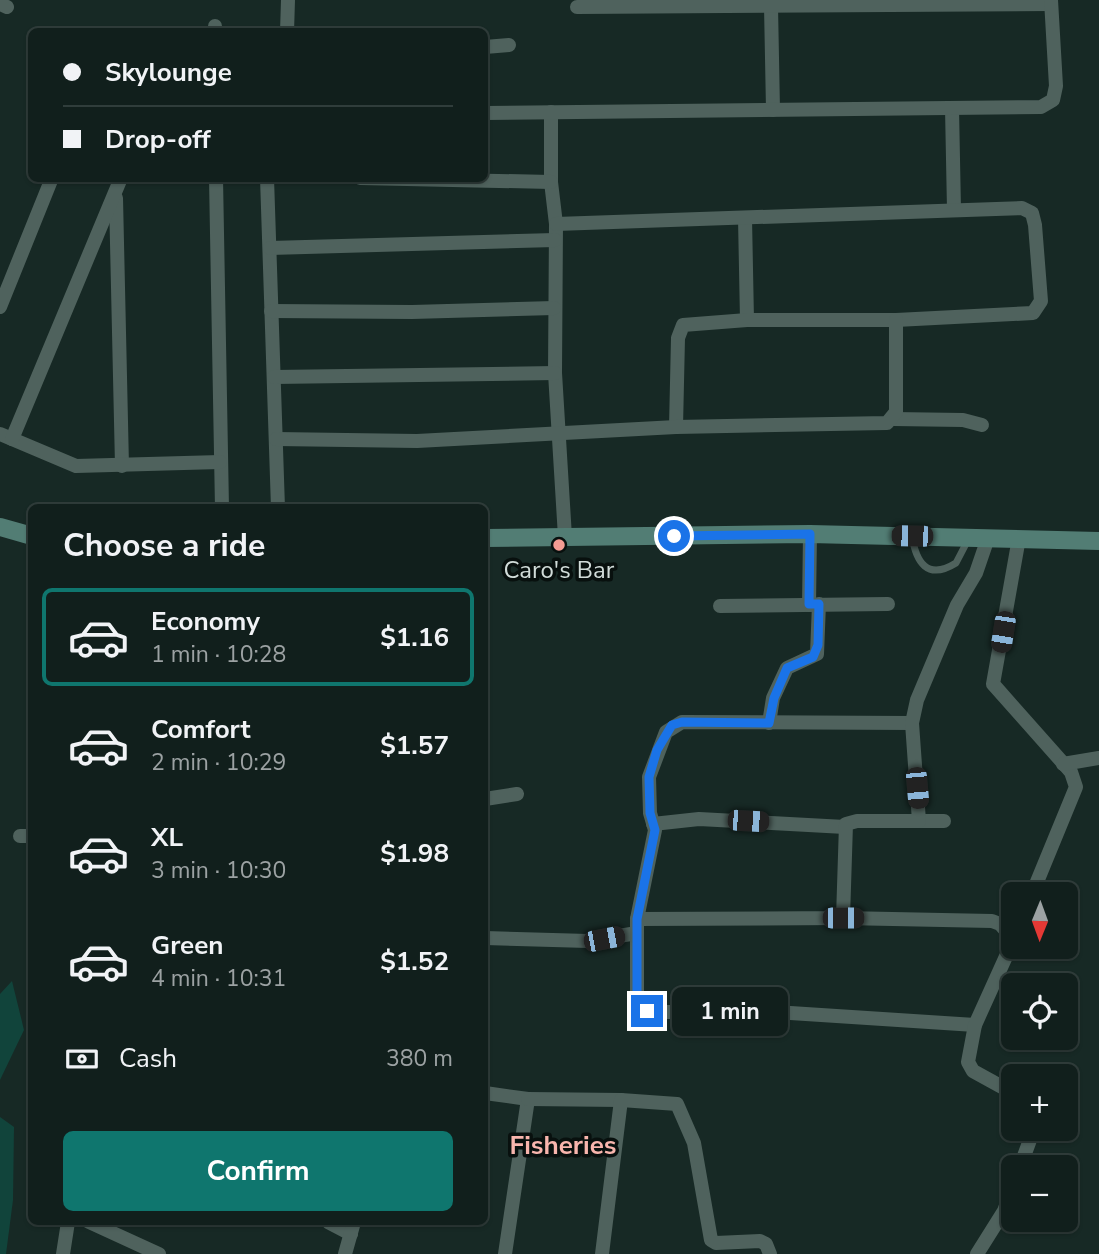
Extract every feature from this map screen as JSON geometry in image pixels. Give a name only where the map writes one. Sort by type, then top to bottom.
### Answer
[{"type":"main road","points":[[0,527],[28,535]]},
{"type":"main road","points":[[488,538],[810,534],[1099,541]]},
{"type":"street","points":[[288,0],[288,28]]},
{"type":"street","points":[[488,113],[1041,107],[1054,100],[1056,86],[1051,2],[771,6],[659,3],[577,7]]},
{"type":"street","points":[[771,6],[773,110]]},
{"type":"street","points":[[488,47],[509,45]]},
{"type":"street","points":[[952,108],[954,210]]},
{"type":"street","points":[[551,112],[551,182],[556,224],[555,373],[565,537]]},
{"type":"street","points":[[488,181],[551,182]]},
{"type":"street","points":[[0,307],[50,182]]},
{"type":"street","points":[[119,182],[6,436],[69,464],[122,466],[220,462]]},
{"type":"street","points":[[216,182],[222,504]]},
{"type":"street","points":[[267,182],[278,504]]},
{"type":"street","points":[[115,193],[122,466]]},
{"type":"street","points":[[556,224],[1022,208],[1030,212],[1035,225],[1040,306],[1033,313],[896,320],[747,320],[687,325],[681,328],[678,338],[676,427]]},
{"type":"street","points":[[745,219],[747,320]]},
{"type":"street","points":[[270,248],[555,240]]},
{"type":"street","points":[[271,311],[412,312],[554,308]]},
{"type":"street","points":[[894,419],[896,320]]},
{"type":"street","points":[[274,377],[555,373]]},
{"type":"street","points":[[276,439],[417,441],[676,427],[876,425],[894,419],[963,420],[982,425]]},
{"type":"street","points":[[769,723],[774,698],[787,668],[817,654],[810,534]]},
{"type":"street","points":[[919,821],[912,723],[917,699],[957,605],[976,573],[979,537]]},
{"type":"street","points":[[1019,538],[993,684],[1063,764],[1075,779],[1076,787],[1037,882]]},
{"type":"street","points":[[720,606],[888,604]]},
{"type":"street","points":[[912,723],[682,722],[672,725],[657,750],[649,777],[654,837],[637,926],[637,1000],[647,1011],[775,1012],[975,1025]]},
{"type":"street","points":[[1063,764],[1088,757],[1099,758]]},
{"type":"street","points":[[488,799],[517,794]]},
{"type":"street","points":[[653,824],[699,819],[845,827],[857,821],[944,821]]},
{"type":"street","points":[[843,918],[845,827]]},
{"type":"street","points":[[488,938],[589,941],[637,926],[843,918],[992,921],[1001,925]]},
{"type":"street","points":[[1001,1086],[970,1067],[968,1057],[975,1025],[1005,959]]},
{"type":"street","points":[[488,1093],[528,1099],[621,1100],[677,1104],[694,1143],[711,1240],[716,1243],[760,1241],[766,1244],[770,1254]]},
{"type":"street","points":[[505,1254],[528,1099]]},
{"type":"street","points":[[602,1254],[621,1100]]},
{"type":"street","points":[[977,1254],[1001,1216]]},
{"type":"street","points":[[63,1254],[68,1225]]},
{"type":"street","points":[[96,1225],[159,1254]]},
{"type":"street","points":[[345,1254],[353,1228]]},
{"type":"lane","points":[[912,536],[918,561],[923,567],[934,569],[956,563],[979,537]]},
{"type":"green space","points":[[12,981],[24,1030],[0,1080],[0,994]]},
{"type":"green space","points":[[0,1117],[14,1127],[13,1200],[6,1254],[0,1254]]},
{"type":"place","name":"Caro's Bar","points":[[559,545]]},
{"type":"district","name":"Fisheries","points":[[563,1145]]},
{"type":"route","points":[[647,1011],[641,1008],[637,1000],[637,919],[655,830],[650,813],[649,777],[653,771],[657,750],[672,725],[682,722],[769,723],[780,678],[787,668],[817,654],[818,645],[819,604],[809,604],[810,534],[674,536]]}]
